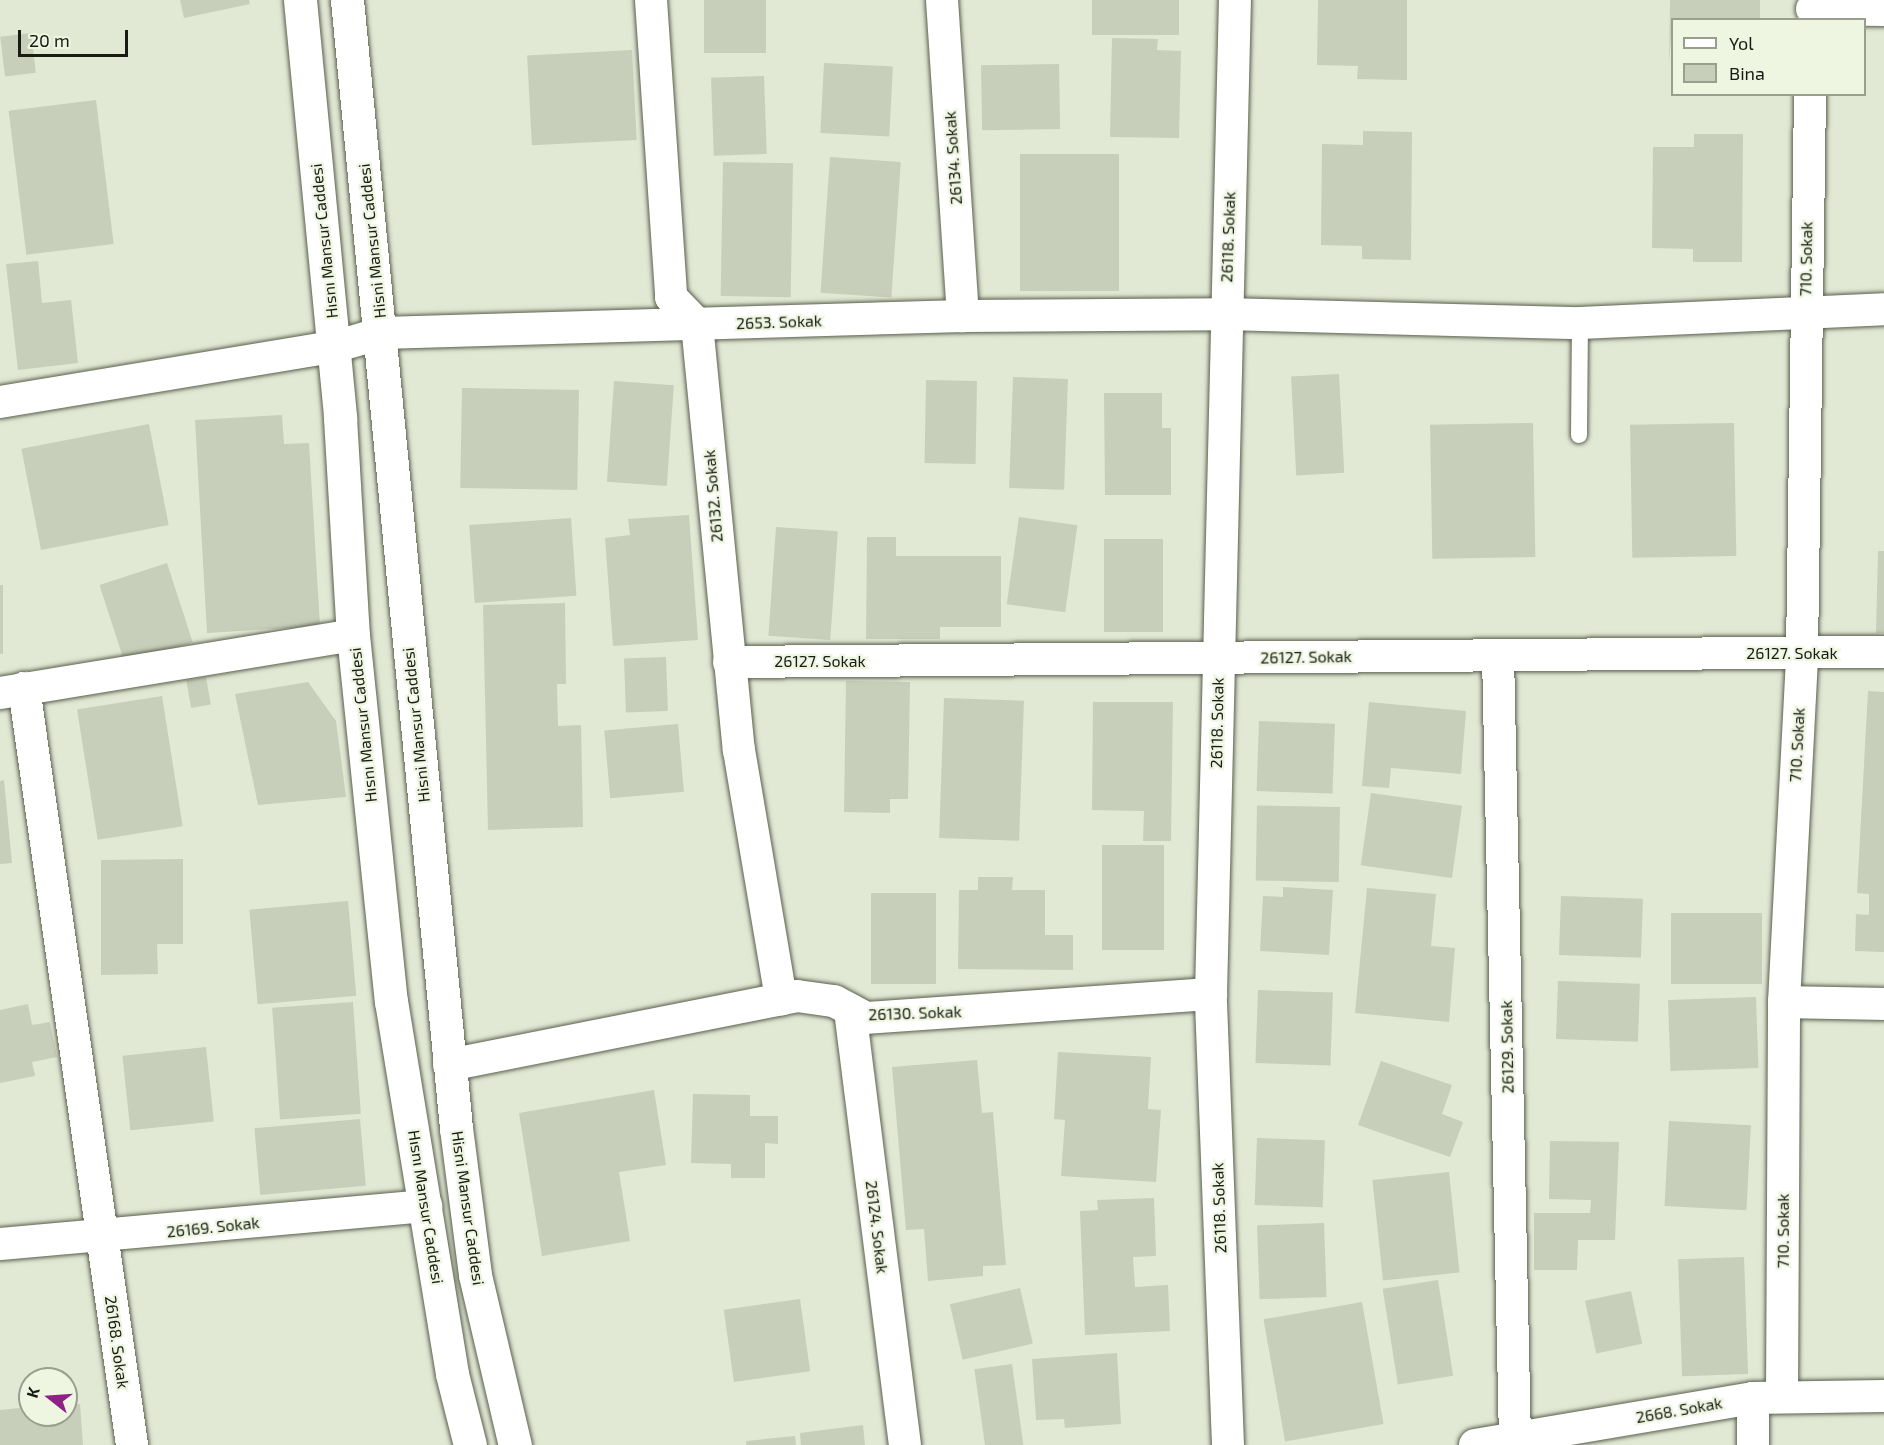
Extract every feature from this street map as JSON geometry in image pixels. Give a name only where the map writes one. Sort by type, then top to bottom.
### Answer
[{"type":"main road","name":"Hısnı Mansur Caddesi","points":[[300,0],[334,347],[353,635],[391,1000],[452,1374],[470,1445]]},
{"type":"main road","name":"Hisni Mansur Caddesi","points":[[347,0],[382,333],[449,1065],[476,1275],[515,1445]]},
{"type":"street","points":[[651,0],[671,297],[697,324]]},
{"type":"street","name":"26134. Sokak","points":[[942,0],[963,316]]},
{"type":"street","name":"26118. Sokak","points":[[1228,1445],[1211,994],[1225,314],[1235,0]]},
{"type":"street","points":[[1812,10],[1884,10]]},
{"type":"street","name":"710. Sokak","points":[[1753,1445],[1767,1397],[1802,653],[1805,310],[1810,96]]},
{"type":"street","name":"2653. Sokak","points":[[0,402],[334,347],[382,333],[963,316],[1225,314],[1580,323],[1805,310],[1884,309]]},
{"type":"street","name":"26132. Sokak","points":[[697,324],[729,662],[781,999]]},
{"type":"street","points":[[12,690],[353,635]]},
{"type":"street","name":"26127. Sokak","points":[[729,662],[1884,652]]},
{"type":"street","name":"26129. Sokak","points":[[1498,655],[1515,1439]]},
{"type":"street","name":"26168. Sokak","points":[[12,690],[102,1238],[132,1445]]},
{"type":"street","name":"26130. Sokak","points":[[449,1065],[781,999],[834,1000],[866,1018],[1211,994]]},
{"type":"street","points":[[1784,1002],[1884,1004]]},
{"type":"street","name":"26124. Sokak","points":[[850,1010],[905,1445]]},
{"type":"street","name":"26169. Sokak","points":[[0,1244],[102,1238],[426,1206]]},
{"type":"street","name":"2668. Sokak","points":[[1475,1445],[1767,1397],[1884,1396]]},
{"type":"lane","points":[[1579,435],[1580,323]]},
{"type":"building","points":[[180,0],[249,0],[250,4],[184,18]]},
{"type":"building","points":[[704,0],[766,0],[766,53],[704,53]]},
{"type":"building","points":[[1092,0],[1179,0],[1179,35],[1092,35]]},
{"type":"building","points":[[1318,0],[1407,0],[1407,80],[1357,79],[1358,66],[1317,65]]},
{"type":"building","points":[[1670,0],[1760,0],[1760,18],[1671,18],[1669,65]]},
{"type":"building","points":[[31,33],[36,73],[5,76],[0,37]]},
{"type":"building","points":[[1112,38],[1158,39],[1157,50],[1181,51],[1179,138],[1110,137]]},
{"type":"building","points":[[632,50],[637,140],[532,145],[527,55]]},
{"type":"building","points":[[824,63],[893,67],[889,137],[820,133]]},
{"type":"building","points":[[1059,64],[1060,129],[982,130],[981,65]]},
{"type":"building","points":[[764,76],[767,154],[714,156],[711,78]]},
{"type":"building","points":[[96,100],[114,244],[26,255],[9,111]]},
{"type":"building","points":[[1363,131],[1412,132],[1411,260],[1362,259],[1362,246],[1321,245],[1322,144],[1363,145]]},
{"type":"building","points":[[1694,134],[1743,134],[1742,262],[1693,262],[1693,249],[1652,248],[1653,147],[1694,147]]},
{"type":"building","points":[[1020,154],[1119,154],[1119,291],[1020,291]]},
{"type":"building","points":[[830,157],[901,162],[891,298],[821,293]]},
{"type":"building","points":[[723,162],[793,163],[791,297],[721,296]]},
{"type":"building","points":[[38,261],[42,303],[71,300],[78,363],[18,370],[6,264]]},
{"type":"building","points":[[1339,374],[1344,473],[1296,475],[1291,377]]},
{"type":"building","points":[[1013,377],[1068,379],[1064,490],[1009,488]]},
{"type":"building","points":[[926,380],[977,381],[976,464],[925,463]]},
{"type":"building","points":[[614,381],[674,385],[667,486],[607,482]]},
{"type":"building","points":[[462,388],[579,390],[577,490],[460,488]]},
{"type":"building","points":[[1104,393],[1162,393],[1162,428],[1171,428],[1171,495],[1105,495]]},
{"type":"building","points":[[282,415],[284,444],[309,443],[320,626],[207,633],[195,420]]},
{"type":"building","points":[[1533,423],[1535,557],[1432,559],[1430,425]]},
{"type":"building","points":[[1734,423],[1736,556],[1632,558],[1630,425]]},
{"type":"building","points":[[149,424],[169,525],[41,550],[21,449]]},
{"type":"building","points":[[689,515],[698,640],[613,646],[605,538],[630,535],[628,519]]},
{"type":"building","points":[[1019,517],[1077,525],[1065,612],[1007,604]]},
{"type":"building","points":[[571,518],[576,596],[475,603],[469,525]]},
{"type":"building","points":[[776,527],[838,531],[830,640],[768,636]]},
{"type":"building","points":[[867,537],[896,537],[896,556],[1001,556],[1001,627],[940,627],[940,639],[866,639]]},
{"type":"building","points":[[1104,539],[1163,539],[1163,632],[1104,632]]},
{"type":"building","points":[[1878,551],[1884,551],[1884,633],[1876,633]]},
{"type":"building","points":[[167,563],[193,642],[125,664],[99,585]]},
{"type":"building","points":[[0,585],[3,585],[3,654],[0,654]]},
{"type":"building","points":[[565,603],[566,684],[557,684],[558,726],[581,725],[583,827],[488,830],[483,605]]},
{"type":"building","points":[[666,657],[668,711],[626,712],[624,658]]},
{"type":"building","points":[[206,677],[211,705],[191,708],[186,680]]},
{"type":"building","points":[[846,681],[910,682],[908,799],[890,799],[890,813],[844,812]]},
{"type":"building","points":[[308,682],[336,721],[346,797],[258,805],[235,694]]},
{"type":"building","points":[[1868,691],[1884,692],[1884,952],[1855,951],[1856,914],[1869,915],[1869,894],[1857,893]]},
{"type":"building","points":[[162,696],[183,826],[98,840],[77,709]]},
{"type":"building","points":[[944,698],[1024,701],[1019,841],[939,838]]},
{"type":"building","points":[[1093,702],[1173,702],[1171,841],[1143,841],[1144,811],[1092,810]]},
{"type":"building","points":[[1369,702],[1466,711],[1461,774],[1391,768],[1389,788],[1362,786]]},
{"type":"building","points":[[1259,721],[1335,724],[1333,794],[1257,791]]},
{"type":"building","points":[[678,724],[684,792],[610,798],[604,730]]},
{"type":"building","points":[[4,780],[12,863],[0,864],[0,781]]},
{"type":"building","points":[[1371,793],[1462,806],[1452,878],[1361,865]]},
{"type":"building","points":[[1257,806],[1340,807],[1339,882],[1256,881]]},
{"type":"building","points":[[1102,845],[1164,845],[1164,950],[1102,950]]},
{"type":"building","points":[[183,859],[183,944],[157,944],[158,974],[101,975],[101,860]]},
{"type":"building","points":[[978,877],[1013,877],[1012,890],[1045,890],[1045,935],[1073,935],[1073,970],[958,969],[959,890],[978,890]]},
{"type":"building","points":[[1283,887],[1333,890],[1329,955],[1260,951],[1263,896],[1283,897]]},
{"type":"building","points":[[1367,888],[1436,894],[1431,946],[1455,948],[1449,1022],[1355,1013]]},
{"type":"building","points":[[871,893],[936,893],[936,984],[871,984]]},
{"type":"building","points":[[1561,896],[1643,899],[1641,958],[1559,955]]},
{"type":"building","points":[[348,901],[356,996],[258,1004],[249,910]]},
{"type":"building","points":[[1671,913],[1762,913],[1762,984],[1671,984]]},
{"type":"building","points":[[1558,981],[1640,984],[1638,1042],[1556,1039]]},
{"type":"building","points":[[1258,990],[1333,993],[1330,1066],[1255,1063]]},
{"type":"building","points":[[1756,997],[1758,1068],[1671,1071],[1668,1000]]},
{"type":"building","points":[[353,1002],[361,1114],[280,1119],[272,1008]]},
{"type":"building","points":[[28,1004],[32,1025],[50,1022],[57,1057],[32,1062],[35,1076],[0,1083],[0,1010]]},
{"type":"building","points":[[206,1047],[214,1122],[130,1130],[122,1056]]},
{"type":"building","points":[[1058,1052],[1151,1057],[1148,1109],[1161,1110],[1156,1182],[1061,1176],[1065,1120],[1054,1119]]},
{"type":"building","points":[[977,1060],[982,1113],[993,1112],[1006,1265],[983,1266],[983,1276],[928,1281],[924,1229],[906,1230],[892,1067]]},
{"type":"building","points":[[1381,1061],[1452,1085],[1442,1114],[1463,1122],[1450,1157],[1358,1125]]},
{"type":"building","points":[[654,1090],[666,1165],[619,1172],[630,1241],[542,1256],[519,1113]]},
{"type":"building","points":[[693,1094],[750,1095],[750,1116],[778,1116],[778,1144],[765,1143],[765,1178],[731,1178],[731,1164],[691,1163]]},
{"type":"building","points":[[360,1119],[366,1186],[260,1195],[254,1128]]},
{"type":"building","points":[[1669,1121],[1751,1125],[1746,1210],[1665,1206]]},
{"type":"building","points":[[1257,1138],[1325,1140],[1323,1207],[1255,1205]]},
{"type":"building","points":[[1550,1141],[1619,1142],[1615,1240],[1578,1240],[1577,1270],[1534,1270],[1534,1213],[1590,1213],[1591,1200],[1549,1199]]},
{"type":"building","points":[[1449,1172],[1460,1272],[1383,1280],[1372,1180]]},
{"type":"building","points":[[1154,1198],[1156,1256],[1133,1257],[1135,1287],[1168,1285],[1170,1331],[1085,1335],[1080,1211],[1098,1210],[1097,1200]]},
{"type":"building","points":[[1324,1223],[1327,1297],[1260,1299],[1257,1225]]},
{"type":"building","points":[[1744,1257],[1748,1374],[1682,1376],[1678,1259]]},
{"type":"building","points":[[1438,1280],[1453,1376],[1398,1385],[1383,1289]]},
{"type":"building","points":[[1020,1288],[1033,1344],[963,1360],[950,1304]]},
{"type":"building","points":[[1631,1291],[1642,1344],[1596,1354],[1585,1301]]},
{"type":"building","points":[[800,1299],[810,1371],[734,1382],[724,1310]]},
{"type":"building","points":[[1362,1302],[1384,1424],[1285,1441],[1264,1319]]},
{"type":"building","points":[[1117,1353],[1121,1424],[1065,1428],[1064,1419],[1036,1420],[1032,1359]]},
{"type":"building","points":[[1012,1364],[1023,1445],[985,1445],[974,1369]]},
{"type":"building","points":[[78,1404],[80,1404],[83,1445],[0,1445],[0,1410],[18,1408],[18,1427],[78,1427]]},
{"type":"building","points":[[863,1425],[865,1445],[801,1445],[800,1433]]},
{"type":"building","points":[[795,1436],[796,1445],[746,1445],[746,1441]]}]
